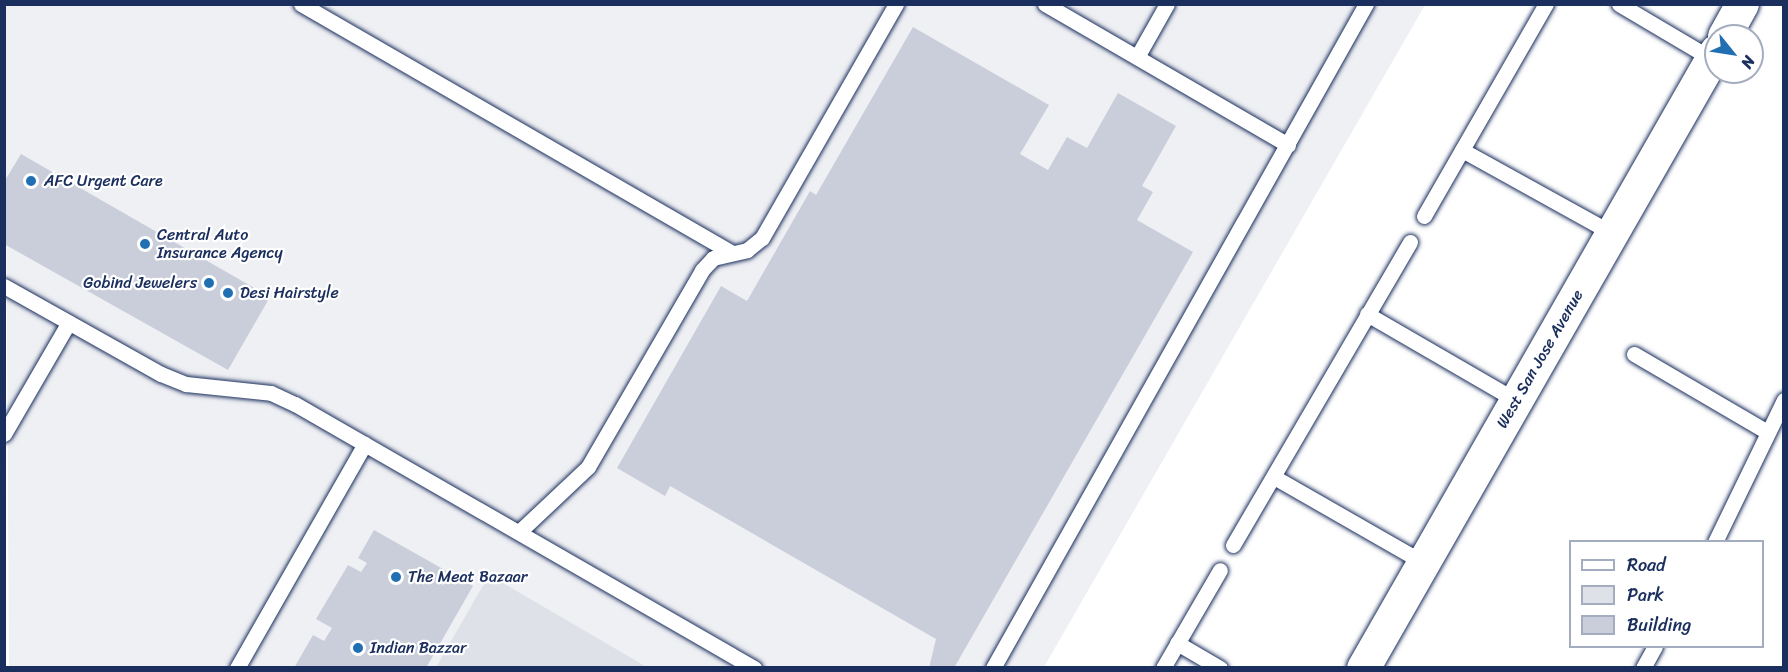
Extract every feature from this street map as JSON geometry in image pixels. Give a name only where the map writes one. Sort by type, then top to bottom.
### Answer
[{"type":"street","name":"West San Jose Avenue","points":[[1731,24],[1742,4]]},
{"type":"street","name":"West San Jose Avenue","points":[[1363,668],[1704,72]]},
{"type":"lane","points":[[301,4],[730,252]]},
{"type":"lane","points":[[519,532],[588,467],[702,270],[713,258],[730,252],[747,250],[762,238],[896,4]]},
{"type":"lane","points":[[1045,4],[1288,145]]},
{"type":"lane","points":[[1137,57],[1167,4]]},
{"type":"lane","points":[[993,668],[1366,4]]},
{"type":"lane","points":[[1424,216],[1546,4]]},
{"type":"lane","points":[[1619,4],[1704,43]]},
{"type":"lane","points":[[1462,150],[1612,233]]},
{"type":"lane","points":[[1233,545],[1410,242]]},
{"type":"lane","points":[[4,286],[161,374],[186,384],[271,393],[365,444],[754,668]]},
{"type":"lane","points":[[1367,314],[1517,400]]},
{"type":"lane","points":[[4,434],[69,322]]},
{"type":"lane","points":[[1634,354],[1766,431]]},
{"type":"lane","points":[[1716,540],[1766,431],[1784,400]]},
{"type":"lane","points":[[237,668],[365,444]]},
{"type":"lane","points":[[1274,477],[1424,563]]},
{"type":"lane","points":[[1163,668],[1220,570]]},
{"type":"lane","points":[[1177,643],[1220,668]]},
{"type":"lane","points":[[1643,668],[1654,648]]},
{"type":"shaded area","points":[[5,5],[1425,5],[1044,667],[647,667],[489,576],[436,667],[9,668]]},
{"type":"green space","points":[[489,575],[647,667],[436,667]]},
{"type":"building","points":[[913,27],[1049,105],[1020,154],[1048,170],[1067,137],[1087,148],[1118,93],[1176,126],[1142,186],[1153,192],[1137,220],[1193,252],[954,668],[929,668],[936,639],[670,486],[665,496],[617,468],[721,286],[747,301],[810,191],[816,195]]},
{"type":"building","points":[[21,154],[270,297],[228,370],[4,244],[4,182]]},
{"type":"building","points":[[374,530],[473,586],[426,668],[294,668],[313,635],[324,641],[332,628],[316,619],[348,565],[361,572],[367,563],[358,558]]},
{"type":"place","name":"AFC Urgent Care","points":[[31,181]]},
{"type":"place","name":"Central Auto Insurance Agency","points":[[145,244]]},
{"type":"place","name":"Gobind Jewelers","points":[[209,283]]},
{"type":"place","name":"Desi Hairstyle","points":[[228,293]]},
{"type":"place","name":"The Meat Bazaar","points":[[396,577]]},
{"type":"place","name":"Indian Bazzar","points":[[358,648]]}]
